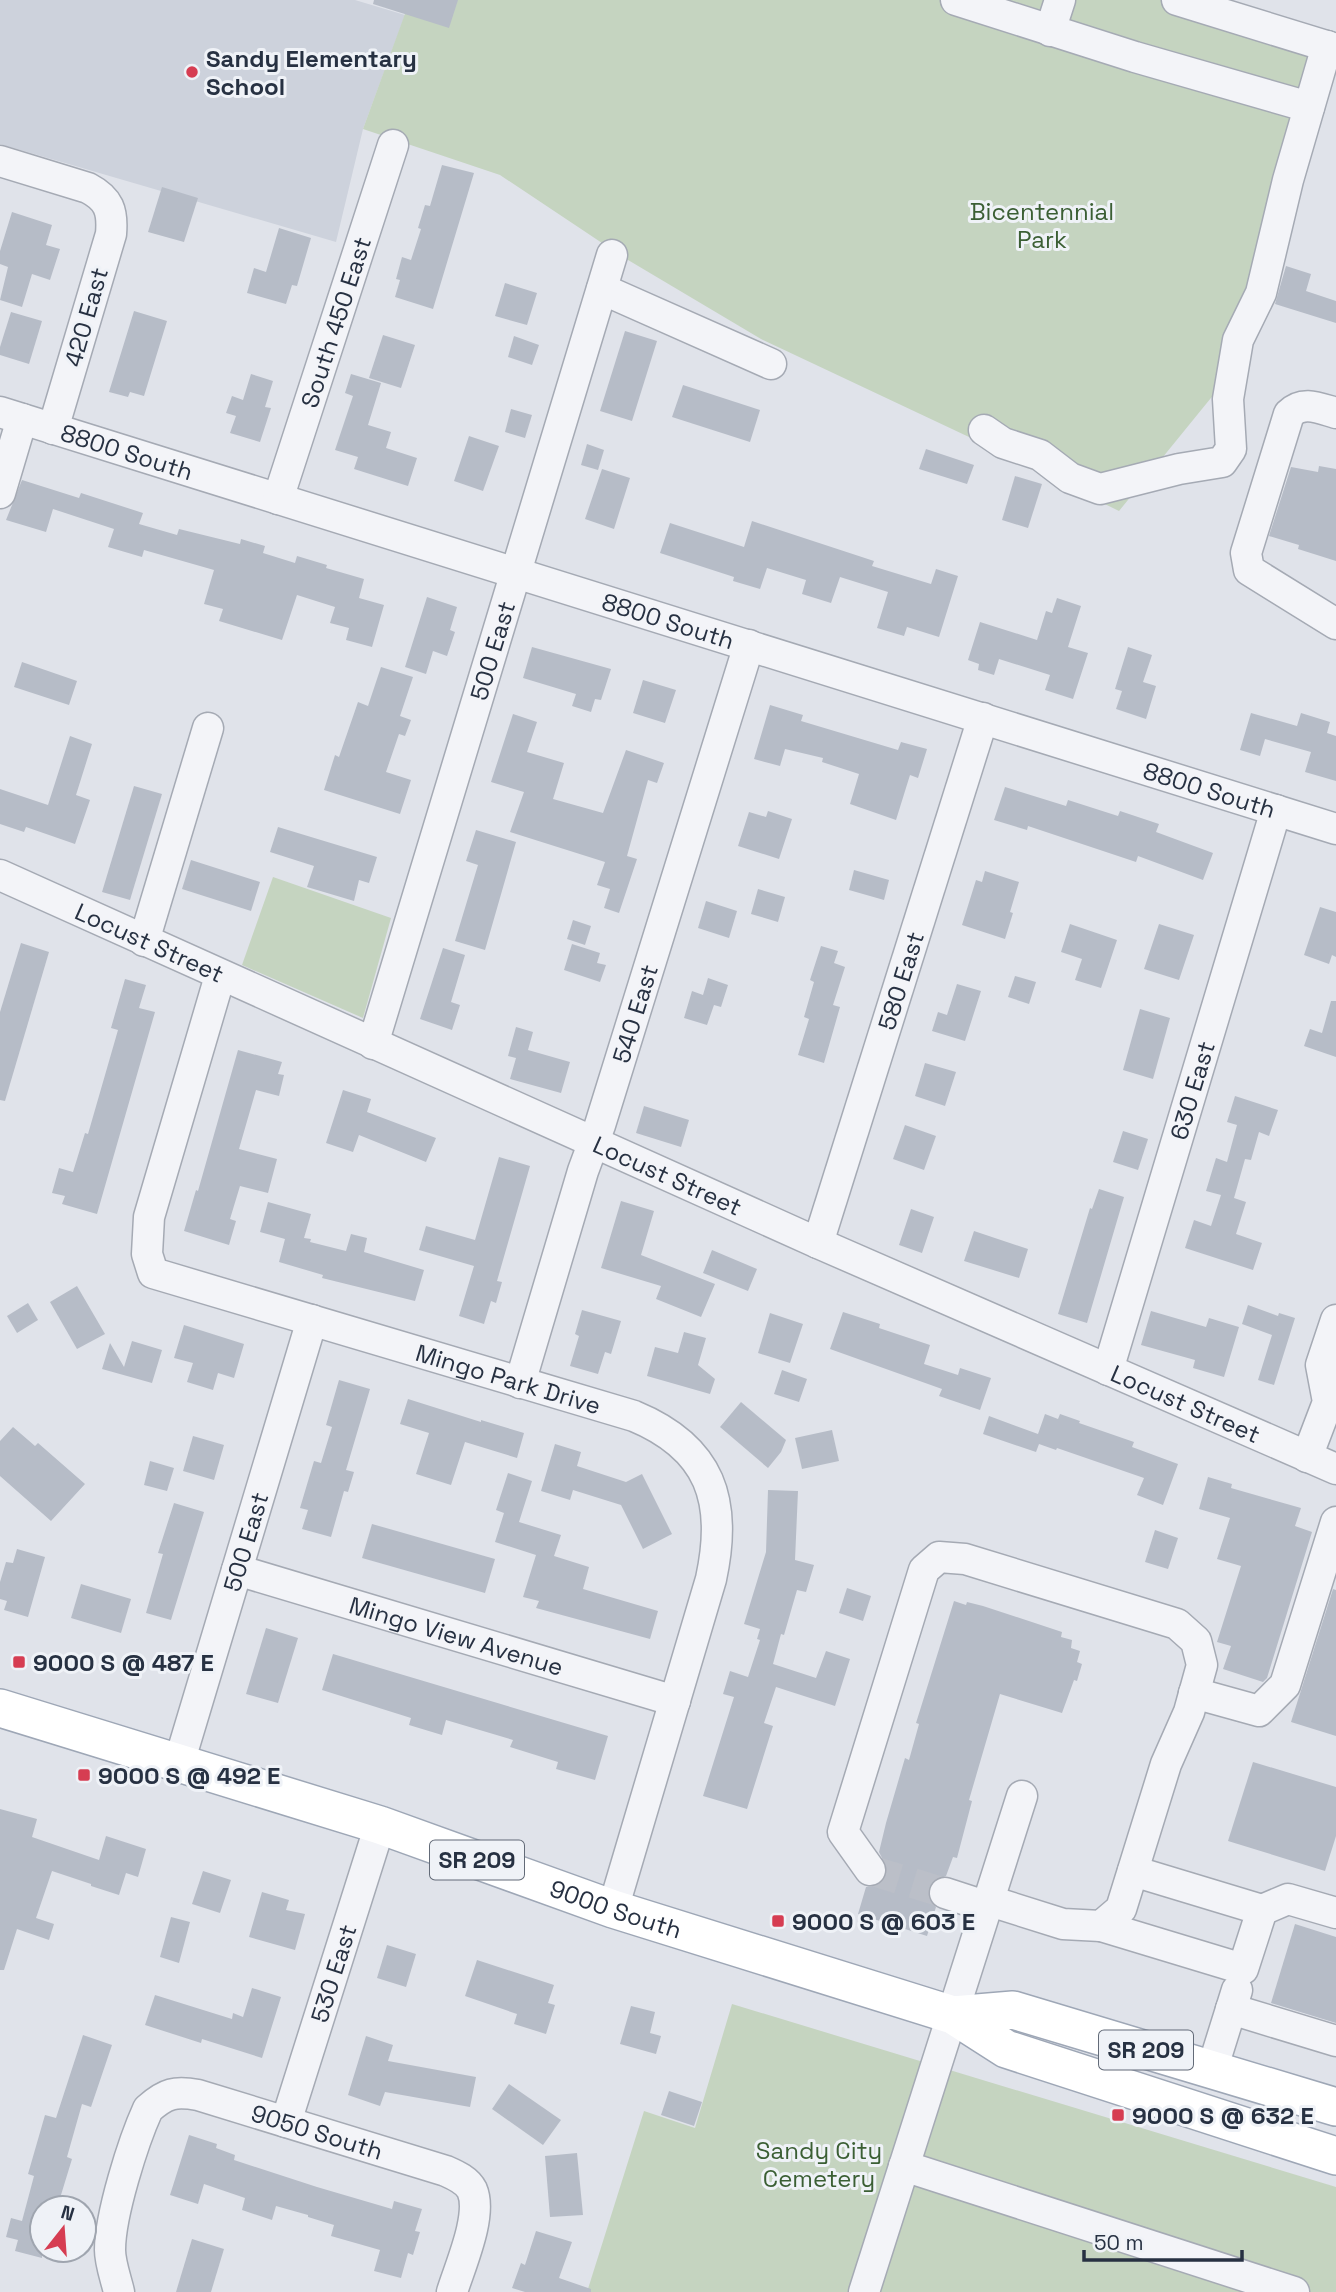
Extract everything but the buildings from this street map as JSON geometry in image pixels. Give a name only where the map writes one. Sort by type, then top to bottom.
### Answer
[{"type":"main road","name":"9000 South","points":[[0,1708],[380,1825],[613,1909],[953,2015],[1006,2049],[1336,2156]]},
{"type":"main road","name":"9000 South","points":[[953,2015],[1013,2011],[1336,2107]]},
{"type":"street","points":[[956,0],[1050,31],[1309,107]]},
{"type":"street","points":[[1050,31],[1060,0]]},
{"type":"street","points":[[984,430],[1003,443],[1040,454],[1070,478],[1100,489],[1179,469],[1222,462],[1231,449],[1228,399],[1238,340],[1261,293],[1287,180],[1309,107],[1332,48],[1177,0]]},
{"type":"street","name":"South 450 East","points":[[278,499],[393,145]]},
{"type":"street","name":"420 East","points":[[0,161],[88,188],[101,195],[109,204],[112,219],[111,234],[53,429]]},
{"type":"street","name":"500 East","points":[[373,1044],[612,256]]},
{"type":"street","points":[[602,289],[771,364]]},
{"type":"street","points":[[1336,413],[1304,405],[1296,407],[1289,414],[1246,553],[1249,570],[1336,624]]},
{"type":"street","points":[[0,493],[11,416]]},
{"type":"street","name":"8800 South","points":[[11,416],[1336,829]]},
{"type":"street","name":"540 East","points":[[520,1383],[583,1171],[749,645]]},
{"type":"street","name":"580 East","points":[[818,1243],[983,718]]},
{"type":"street","points":[[144,941],[208,728]]},
{"type":"street","name":"630 East","points":[[1108,1370],[1276,810]]},
{"type":"street","name":"Locust Street","points":[[0,875],[818,1243],[1336,1469]]},
{"type":"street","name":"Mingo Park Drive","points":[[220,976],[153,1200],[147,1234],[147,1254],[153,1273],[634,1416],[677,1439],[695,1457],[708,1479],[716,1503],[717,1554],[613,1909]]},
{"type":"street","name":"500 East","points":[[179,1763],[312,1320]]},
{"type":"street","points":[[1307,1457],[1328,1402],[1321,1365],[1336,1320]]},
{"type":"street","points":[[1194,1693],[1259,1712],[1285,1685],[1336,1522]]},
{"type":"street","points":[[870,1870],[843,1832],[924,1570],[939,1557],[965,1559],[1177,1624],[1196,1641],[1202,1665],[1194,1693],[1166,1764],[1121,1909],[1101,1926]]},
{"type":"street","name":"Mingo View Avenue","points":[[237,1570],[675,1701]]},
{"type":"street","points":[[864,2292],[1022,1796]]},
{"type":"street","name":"530 East","points":[[286,2122],[380,1825]]},
{"type":"street","points":[[1133,1871],[1262,1910],[1288,1899],[1336,1913]]},
{"type":"street","points":[[945,1893],[1063,1924],[1101,1926],[1243,1969]]},
{"type":"street","points":[[1212,2070],[1262,1910]]},
{"type":"street","points":[[1231,2009],[1336,2041]]},
{"type":"street","name":"9050 South","points":[[119,2292],[110,2253],[111,2230],[143,2121],[148,2109],[160,2099],[178,2092],[198,2095],[446,2171],[460,2178],[471,2188],[475,2204],[474,2220],[452,2292]]},
{"type":"street","points":[[904,2166],[1294,2292]]},
{"type":"shaded area","name":"Sandy Elementary School","points":[[0,0],[355,0],[405,15],[363,129],[336,242],[0,144]]},
{"type":"green space","name":"Bicentennial Park","points":[[410,0],[1211,0],[1336,39],[1228,377],[1119,511],[761,339],[623,257],[500,175],[363,129]]},
{"type":"green space","points":[[273,877],[391,918],[363,1018],[242,965]]},
{"type":"green space","name":"Sandy City Cemetery","points":[[732,2004],[1336,2187],[1336,2292],[587,2292],[644,2111],[695,2128]]},
{"type":"tunnel","points":[[870,1870],[945,1893]]},
{"type":"place","name":"Sandy Elementary School","points":[[192,72]]},
{"type":"place","name":"9000 S @ 487 E","points":[[19,1662]]},
{"type":"place","name":"9000 S @ 492 E","points":[[84,1775]]},
{"type":"place","name":"9000 S @ 603 E","points":[[778,1921]]},
{"type":"place","name":"9000 S @ 632 E","points":[[1118,2115]]}]
